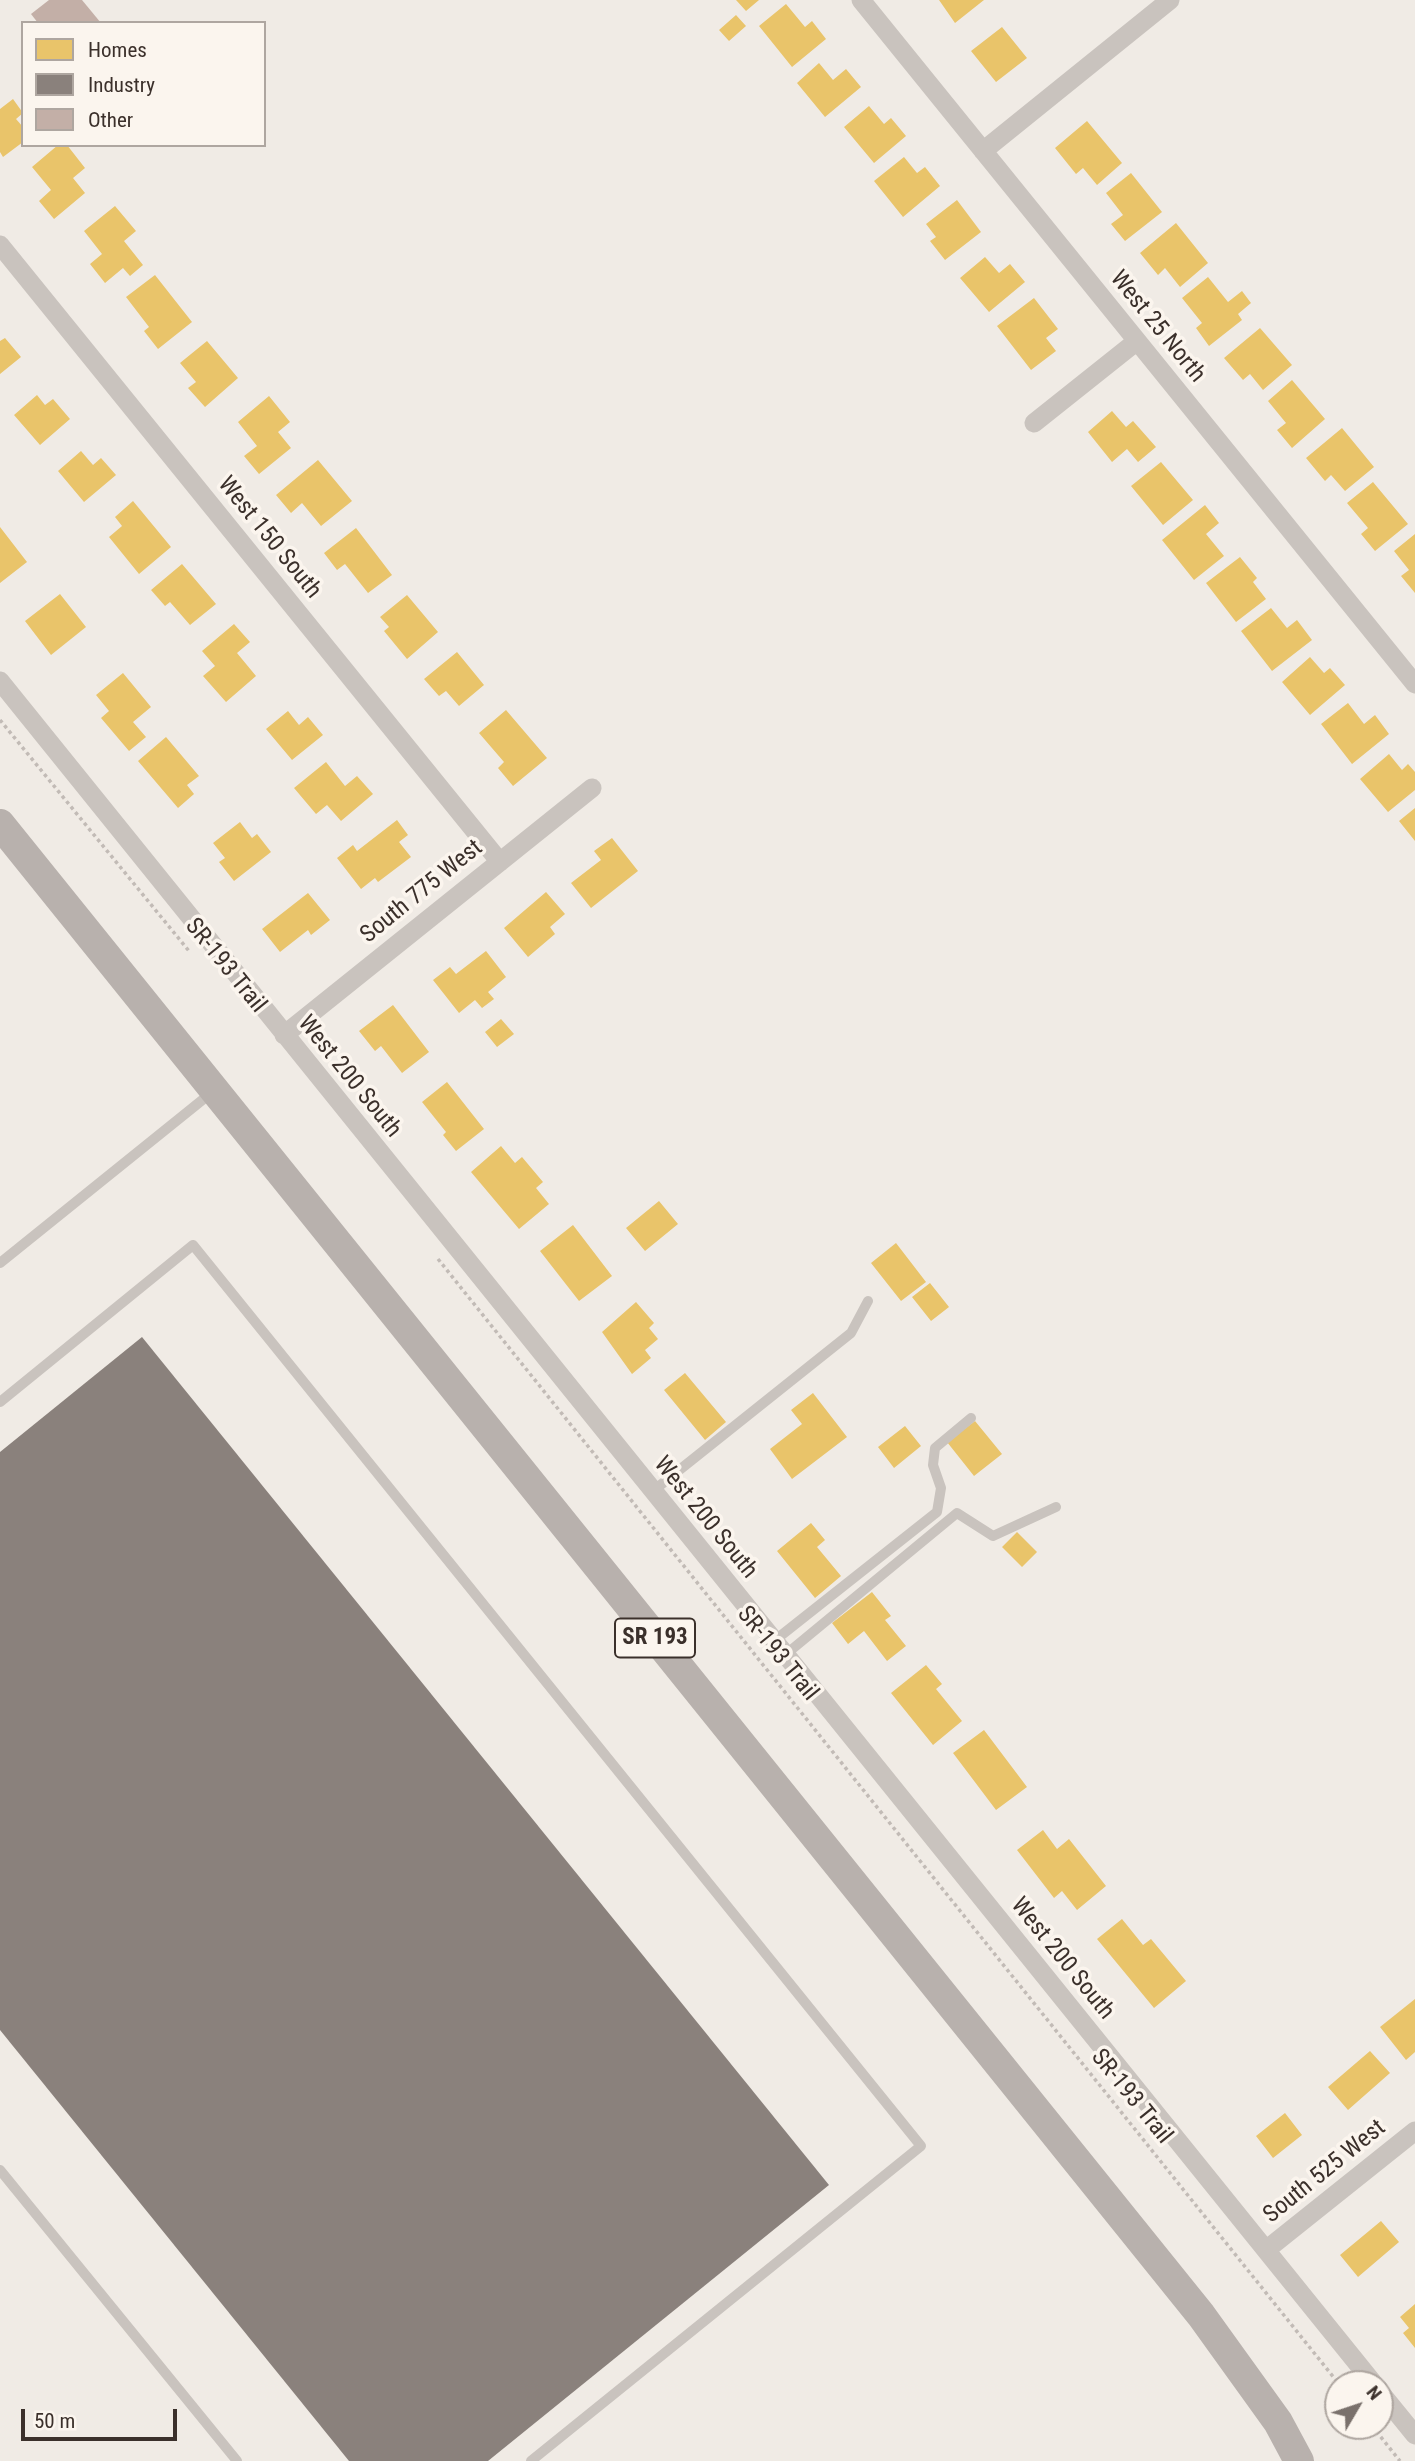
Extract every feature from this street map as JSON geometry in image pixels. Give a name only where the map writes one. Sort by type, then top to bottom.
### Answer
[{"type":"main road","name":"SR 193","points":[[0,824],[1201,2315],[1278,2422],[1299,2461]]},
{"type":"street","name":"West 25 North","points":[[861,0],[1415,684]]},
{"type":"street","points":[[983,151],[1170,0]]},
{"type":"street","name":"West 150 South","points":[[0,245],[499,862]]},
{"type":"street","points":[[1034,422],[1137,341]]},
{"type":"street","name":"West 200 South","points":[[0,681],[1363,2370]]},
{"type":"street","name":"South 775 West","points":[[284,1035],[592,788]]},
{"type":"street","name":"South 525 West","points":[[1266,2250],[1415,2131]]},
{"type":"street","points":[[1394,2409],[1415,2435]]},
{"type":"lane","points":[[0,1263],[214,1090]]},
{"type":"lane","points":[[0,1402],[193,1245],[921,2146],[531,2461]]},
{"type":"lane","points":[[652,1491],[851,1332],[868,1301]]},
{"type":"lane","points":[[779,1648],[937,1512],[941,1488],[933,1465],[934,1448],[971,1419]]},
{"type":"lane","points":[[779,1648],[957,1513],[993,1536],[1056,1507]]},
{"type":"lane","points":[[0,2170],[237,2461]]},
{"type":"path","name":"SR-193 Trail","points":[[0,720],[190,952]]},
{"type":"path","name":"SR-193 Trail","points":[[433,1253],[1328,2370]]},
{"type":"path","points":[[1384,2440],[1400,2461]]},
{"type":"building: Homes","points":[[736,0],[759,0],[746,11]]},
{"type":"building: Homes","points":[[939,0],[984,0],[955,23]]},
{"type":"building: Homes","points":[[786,4],[805,27],[812,21],[826,39],[792,67],[759,26]]},
{"type":"building: Homes","points":[[736,15],[746,26],[729,41],[719,30]]},
{"type":"building: Homes","points":[[1002,27],[1027,58],[996,82],[971,51]]},
{"type":"building: Homes","points":[[819,63],[833,80],[846,69],[861,87],[825,117],[797,83]]},
{"type":"building: Homes","points":[[13,99],[21,110],[21,115],[16,119],[21,125],[21,144],[3,157],[0,152],[0,109]]},
{"type":"building: Homes","points":[[869,106],[884,124],[891,118],[906,136],[874,163],[844,127]]},
{"type":"building: Homes","points":[[1087,121],[1122,163],[1097,185],[1083,168],[1076,174],[1055,148]]},
{"type":"building: Homes","points":[[56,147],[69,147],[85,168],[73,178],[85,193],[54,219],[39,201],[51,190],[32,167]]},
{"type":"building: Homes","points":[[904,157],[917,173],[925,167],[940,186],[903,217],[874,181]]},
{"type":"building: Homes","points":[[1131,173],[1162,212],[1125,241],[1111,224],[1123,215],[1106,193]]},
{"type":"building: Homes","points":[[957,200],[981,232],[945,260],[930,241],[936,237],[926,224]]},
{"type":"building: Homes","points":[[115,206],[136,231],[124,241],[143,265],[130,276],[123,268],[105,283],[90,264],[102,254],[84,231]]},
{"type":"building: Homes","points":[[1176,223],[1208,263],[1180,287],[1165,268],[1158,275],[1140,253]]},
{"type":"building: Homes","points":[[985,257],[999,273],[1010,264],[1025,282],[989,312],[960,278]]},
{"type":"building: Homes","points":[[155,275],[192,322],[158,349],[144,331],[149,327],[126,297]]},
{"type":"building: Homes","points":[[1208,277],[1228,302],[1242,291],[1251,303],[1238,314],[1242,320],[1209,346],[1196,328],[1202,323],[1182,298]]},
{"type":"building: Homes","points":[[1034,298],[1058,329],[1046,338],[1056,351],[1031,370],[997,326]]},
{"type":"building: Homes","points":[[1260,328],[1292,365],[1263,390],[1250,374],[1243,380],[1224,358]]},
{"type":"building: Homes","points":[[5,338],[21,357],[0,374],[0,341]]},
{"type":"building: Homes","points":[[207,341],[238,378],[205,407],[188,388],[196,382],[180,363]]},
{"type":"building: Homes","points":[[1292,380],[1325,419],[1292,448],[1277,430],[1286,423],[1268,401]]},
{"type":"building: Homes","points":[[37,395],[45,405],[53,399],[70,419],[40,445],[14,415]]},
{"type":"building: Homes","points":[[269,396],[290,422],[278,432],[291,448],[259,474],[244,456],[257,446],[238,422]]},
{"type":"building: Homes","points":[[1112,411],[1126,427],[1133,421],[1156,447],[1138,462],[1127,449],[1112,462],[1088,432]]},
{"type":"building: Homes","points":[[1342,428],[1374,467],[1345,491],[1331,475],[1325,481],[1306,458]]},
{"type":"building: Homes","points":[[81,451],[93,465],[101,458],[116,475],[84,502],[58,471]]},
{"type":"building: Homes","points":[[318,460],[352,501],[321,526],[302,503],[291,513],[276,495]]},
{"type":"building: Homes","points":[[1161,462],[1193,500],[1163,525],[1131,486]]},
{"type":"building: Homes","points":[[1373,482],[1408,524],[1375,551],[1361,534],[1368,528],[1347,503]]},
{"type":"building: Homes","points":[[133,501],[171,547],[139,574],[109,537],[122,526],[115,517]]},
{"type":"building: Homes","points":[[1205,505],[1219,523],[1206,534],[1224,556],[1194,580],[1162,540]]},
{"type":"building: Homes","points":[[0,527],[27,562],[0,583]]},
{"type":"building: Homes","points":[[356,528],[392,575],[368,593],[345,564],[337,570],[324,553]]},
{"type":"building: Homes","points":[[1415,534],[1415,593],[1401,576],[1409,570],[1394,551]]},
{"type":"building: Homes","points":[[1240,557],[1257,578],[1253,582],[1266,599],[1236,622],[1206,583]]},
{"type":"building: Homes","points":[[182,564],[216,604],[190,625],[170,602],[165,606],[151,590]]},
{"type":"building: Homes","points":[[60,594],[86,627],[51,655],[25,621]]},
{"type":"building: Homes","points":[[407,595],[438,632],[407,659],[384,631],[389,627],[380,617]]},
{"type":"building: Homes","points":[[1271,608],[1287,628],[1297,620],[1312,640],[1272,671],[1241,631]]},
{"type":"building: Homes","points":[[234,624],[250,642],[237,653],[256,676],[226,702],[203,676],[215,666],[202,651]]},
{"type":"building: Homes","points":[[457,652],[484,685],[459,706],[446,691],[439,696],[424,679]]},
{"type":"building: Homes","points":[[1310,657],[1324,673],[1330,668],[1345,685],[1310,715],[1282,682]]},
{"type":"building: Homes","points":[[123,673],[151,707],[133,722],[146,737],[129,751],[101,718],[109,711],[96,695]]},
{"type":"building: Homes","points":[[1348,703],[1364,724],[1375,715],[1389,734],[1352,764],[1321,724]]},
{"type":"building: Homes","points":[[506,710],[547,758],[513,786],[498,768],[504,762],[479,733]]},
{"type":"building: Homes","points":[[288,711],[299,725],[308,717],[323,735],[292,760],[266,729]]},
{"type":"building: Homes","points":[[166,737],[199,776],[187,785],[194,794],[178,808],[138,761]]},
{"type":"building: Homes","points":[[1389,754],[1402,770],[1408,764],[1415,772],[1415,790],[1388,812],[1360,779]]},
{"type":"building: Homes","points":[[326,762],[345,786],[357,776],[373,794],[341,821],[327,805],[316,814],[294,788]]},
{"type":"building: Homes","points":[[1415,808],[1415,841],[1399,821]]},
{"type":"building: Homes","points":[[397,820],[408,835],[399,842],[411,857],[378,882],[375,878],[361,889],[337,858],[353,845],[357,851]]},
{"type":"building: Homes","points":[[240,822],[252,838],[257,834],[271,852],[234,881],[219,862],[225,858],[213,843]]},
{"type":"building: Homes","points":[[612,838],[638,871],[591,908],[571,883],[601,860],[594,851]]},
{"type":"building: Homes","points":[[546,892],[565,914],[550,927],[555,934],[528,957],[504,928]]},
{"type":"building: Homes","points":[[308,893],[330,920],[311,935],[308,930],[280,952],[262,929]]},
{"type":"building: Homes","points":[[486,951],[506,977],[488,992],[494,999],[482,1008],[475,1000],[459,1013],[433,980],[450,967],[456,974]]},
{"type":"building: Homes","points":[[393,1005],[429,1052],[402,1073],[381,1046],[375,1051],[359,1031]]},
{"type":"building: Homes","points":[[501,1019],[514,1034],[497,1047],[485,1032]]},
{"type":"building: Homes","points":[[447,1082],[484,1129],[456,1151],[443,1135],[446,1132],[422,1102]]},
{"type":"building: Homes","points":[[501,1146],[515,1163],[522,1157],[543,1182],[536,1188],[549,1204],[519,1229],[471,1172]]},
{"type":"building: Homes","points":[[659,1201],[678,1224],[645,1251],[626,1228]]},
{"type":"building: Homes","points":[[573,1225],[612,1276],[579,1301],[540,1251]]},
{"type":"building: Homes","points":[[896,1243],[926,1282],[901,1301],[871,1263]]},
{"type":"building: Homes","points":[[930,1283],[949,1307],[931,1321],[912,1297]]},
{"type":"building: Homes","points":[[636,1302],[654,1323],[649,1328],[658,1339],[645,1350],[651,1358],[632,1374],[602,1332]]},
{"type":"building: Homes","points":[[685,1373],[726,1422],[705,1440],[664,1390]]},
{"type":"building: Homes","points":[[813,1393],[847,1437],[792,1479],[770,1449],[802,1424],[791,1410]]},
{"type":"building: Homes","points":[[975,1421],[1002,1454],[974,1476],[947,1442]]},
{"type":"building: Homes","points":[[905,1426],[921,1446],[894,1468],[878,1447]]},
{"type":"building: Homes","points":[[811,1523],[825,1540],[817,1547],[841,1576],[815,1598],[777,1551]]},
{"type":"building: Homes","points":[[1017,1532],[1037,1552],[1022,1567],[1002,1547]]},
{"type":"building: Homes","points":[[872,1592],[891,1616],[885,1620],[906,1646],[887,1661],[864,1631],[848,1644],[832,1623]]},
{"type":"building: Homes","points":[[926,1665],[942,1684],[936,1689],[962,1721],[933,1745],[891,1693]]},
{"type":"building: Homes","points":[[984,1730],[1027,1787],[996,1810],[953,1753]]},
{"type":"building: Homes","points":[[1043,1830],[1057,1849],[1069,1839],[1106,1886],[1077,1910],[1062,1891],[1054,1898],[1017,1850]]},
{"type":"building: Homes","points":[[1122,1919],[1143,1945],[1151,1939],[1186,1981],[1154,2008],[1097,1939]]},
{"type":"building: Homes","points":[[1415,1999],[1415,2052],[1406,2060],[1380,2027]]},
{"type":"building: Homes","points":[[1370,2051],[1390,2073],[1348,2110],[1328,2087]]},
{"type":"building: Homes","points":[[1285,2113],[1302,2135],[1273,2158],[1256,2136]]},
{"type":"building: Homes","points":[[1381,2221],[1399,2242],[1358,2277],[1340,2255]]},
{"type":"building: Homes","points":[[1415,2304],[1415,2348],[1403,2333],[1409,2328],[1400,2317]]},
{"type":"building: Industry","points":[[142,1337],[829,2185],[488,2461],[349,2461],[0,2030],[0,1452]]},
{"type":"building: Other","points":[[49,0],[82,0],[99,21],[36,21],[31,14]]}]
